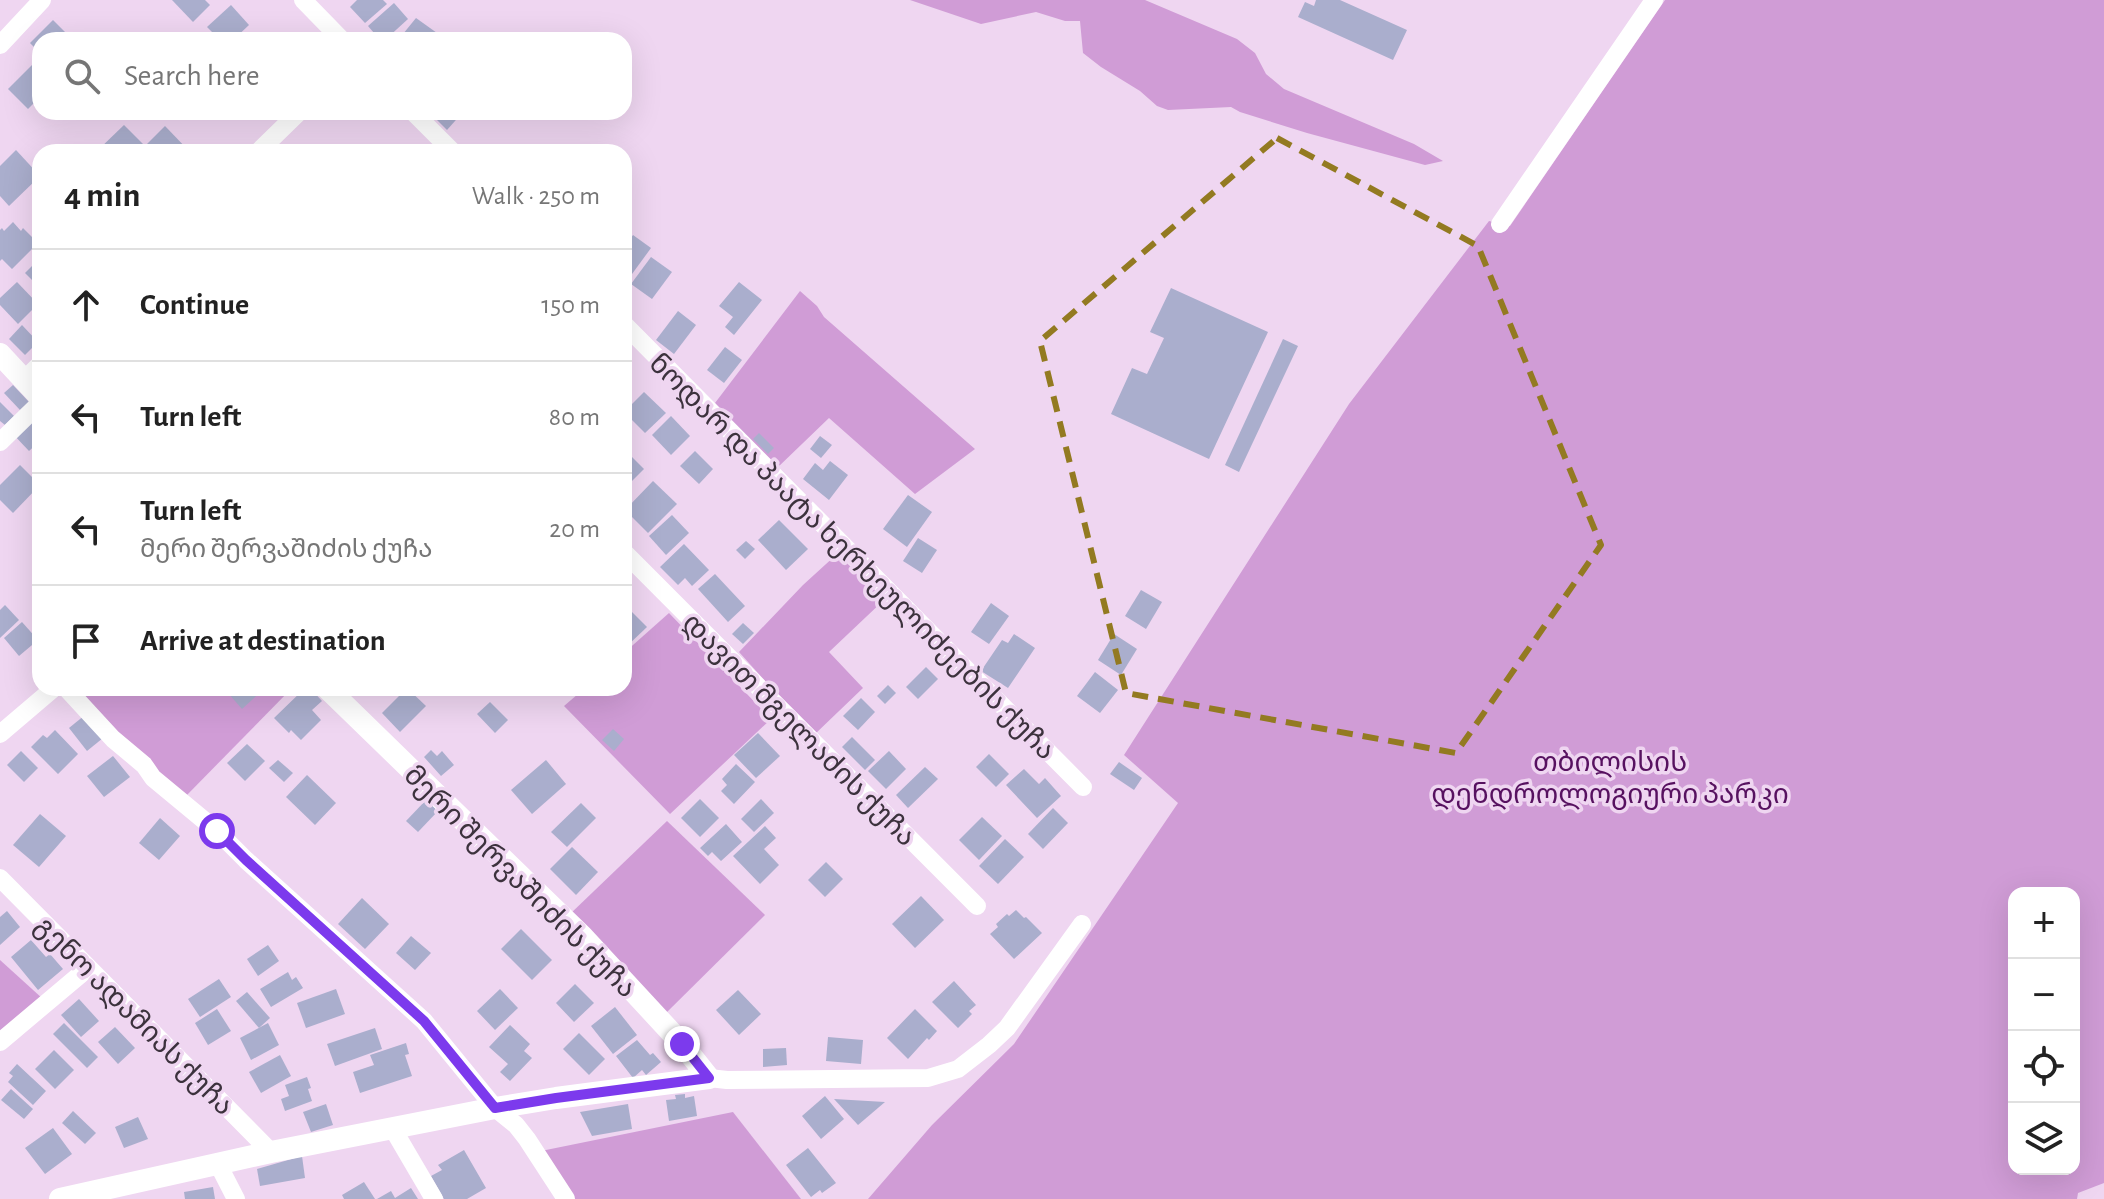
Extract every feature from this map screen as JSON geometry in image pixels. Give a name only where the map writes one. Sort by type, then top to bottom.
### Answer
[{"type":"street","points":[[0,45],[42,0]]},
{"type":"street","points":[[303,0],[334,32]]},
{"type":"street","points":[[1500,224],[1654,0]]},
{"type":"street","points":[[266,144],[291,120]]},
{"type":"street","points":[[421,120],[445,144]]},
{"type":"street","name":"ნოდარ და პაატა ხერხეულიძეების ქუჩა","points":[[632,332],[1083,787]]},
{"type":"street","points":[[0,354],[32,372]]},
{"type":"street","points":[[0,442],[32,411]]},
{"type":"street","name":"დავით მგელაძის ქუჩა","points":[[632,560],[977,906]]},
{"type":"street","points":[[0,734],[45,696]]},
{"type":"street","points":[[73,696],[113,739],[144,765],[153,778],[217,831],[424,1021],[495,1108],[516,1125],[566,1199]]},
{"type":"street","name":"მერი შერვაშიძის ქუჩა","points":[[335,696],[583,937],[682,1044],[709,1078]]},
{"type":"street","name":"გენო ადამიას ქუჩა","points":[[0,878],[271,1152]]},
{"type":"street","points":[[60,1199],[271,1152],[556,1098],[709,1078],[928,1078],[958,1069],[1007,1028],[1082,924]]},
{"type":"street","points":[[0,1042],[88,968]]},
{"type":"street","points":[[393,1129],[434,1199]]},
{"type":"street","points":[[218,1164],[236,1199]]},
{"type":"highlighted area","points":[[1277,138],[1478,246],[1601,545],[1456,753],[1126,693],[1040,341]]},
{"type":"green space","points":[[910,0],[1145,0],[1237,39],[1255,53],[1266,74],[1284,89],[1414,144],[1443,161],[1425,165],[1307,133],[1231,107],[1168,110],[1157,106],[1083,53],[1080,21],[1065,21],[1036,12],[981,24]]},
{"type":"green space","name":"თბილისის დენდროლოგიური პარკი","points":[[1665,0],[2104,0],[2104,1183],[2078,1193],[2077,1199],[868,1199],[932,1125],[1014,1044],[1178,803],[1124,755],[1349,404],[1489,221],[1510,226]]},
{"type":"green space","points":[[800,291],[824,317],[975,449],[915,494],[829,418],[776,469],[715,403]]},
{"type":"green space","points":[[837,554],[885,599],[829,652],[863,688],[814,735],[739,652]]},
{"type":"green space","points":[[669,613],[771,719],[670,814],[564,706],[576,696],[632,696],[632,646]]},
{"type":"green space","points":[[83,696],[284,696],[186,796],[140,756]]},
{"type":"green space","points":[[667,821],[765,915],[663,1016],[569,915]]},
{"type":"green space","points":[[0,960],[43,999],[0,1034]]},
{"type":"green space","points":[[733,1112],[801,1199],[567,1199],[541,1151]]},
{"type":"building","points":[[172,0],[205,0],[210,5],[193,22]]},
{"type":"building","points":[[357,0],[383,0],[387,4],[365,23],[350,7]]},
{"type":"building","points":[[1316,0],[1340,0],[1407,30],[1393,60],[1298,17],[1305,2],[1314,6]]},
{"type":"building","points":[[394,3],[408,19],[394,32],[373,32],[368,26]]},
{"type":"building","points":[[231,5],[249,25],[242,32],[212,32],[207,27]]},
{"type":"building","points":[[416,18],[436,32],[405,32]]},
{"type":"building","points":[[53,20],[65,32],[41,32]]},
{"type":"building","points":[[32,65],[32,105],[28,109],[8,89]]},
{"type":"building","points":[[437,120],[456,120],[447,130]]},
{"type":"building","points":[[124,125],[143,144],[104,144]]},
{"type":"building","points":[[165,126],[182,144],[147,144]]},
{"type":"building","points":[[16,150],[32,167],[32,184],[9,206],[0,196],[0,166]]},
{"type":"building","points":[[13,222],[32,237],[32,249],[12,269],[2,259],[0,261],[0,230],[2,228],[4,231]]},
{"type":"building","points":[[632,236],[651,248],[632,274]]},
{"type":"building","points":[[651,257],[672,272],[652,299],[632,283]]},
{"type":"building","points":[[32,266],[32,280],[25,273]]},
{"type":"building","points":[[17,282],[32,298],[32,310],[18,324],[0,305],[0,298]]},
{"type":"building","points":[[739,282],[762,300],[734,335],[725,327],[733,317],[719,306]]},
{"type":"building","points":[[1171,288],[1268,332],[1209,459],[1111,414],[1132,368],[1147,374],[1164,338],[1150,332]]},
{"type":"building","points":[[678,311],[696,325],[674,354],[656,340]]},
{"type":"building","points":[[22,325],[32,336],[32,348],[25,355],[9,339]]},
{"type":"building","points":[[1283,339],[1298,346],[1239,472],[1225,465]]},
{"type":"building","points":[[725,347],[742,360],[724,383],[707,370]]},
{"type":"building","points":[[13,385],[29,402],[20,410],[4,393]]},
{"type":"building","points":[[644,392],[666,413],[645,433],[632,420],[632,404]]},
{"type":"building","points":[[0,402],[14,416],[5,425],[0,421]]},
{"type":"building","points":[[32,415],[32,448],[29,451],[12,433]]},
{"type":"building","points":[[671,416],[690,436],[671,455],[652,435]]},
{"type":"building","points":[[759,433],[774,448],[768,454],[753,439]]},
{"type":"building","points":[[820,436],[832,445],[821,458],[810,449]]},
{"type":"building","points":[[695,451],[713,469],[699,484],[680,466]]},
{"type":"building","points":[[632,457],[644,469],[632,481]]},
{"type":"building","points":[[830,461],[848,475],[829,500],[803,479],[815,463],[823,470]]},
{"type":"building","points":[[20,465],[32,477],[32,493],[13,513],[0,500],[0,485]]},
{"type":"building","points":[[653,481],[677,504],[648,533],[632,517],[632,503]]},
{"type":"building","points":[[908,495],[932,512],[907,547],[883,529]]},
{"type":"building","points":[[672,515],[689,533],[666,555],[649,536]]},
{"type":"building","points":[[779,520],[808,549],[786,570],[758,540]]},
{"type":"building","points":[[918,538],[937,550],[922,573],[903,561]]},
{"type":"building","points":[[746,541],[755,549],[745,559],[736,550]]},
{"type":"building","points":[[684,544],[709,570],[692,586],[685,578],[678,585],[660,567]]},
{"type":"building","points":[[715,574],[745,606],[728,622],[698,589]]},
{"type":"building","points":[[1141,590],[1162,602],[1146,629],[1125,616]]},
{"type":"building","points":[[991,603],[1009,616],[989,644],[971,632]]},
{"type":"building","points":[[5,605],[19,620],[0,638],[0,610]]},
{"type":"building","points":[[632,612],[647,627],[632,641]]},
{"type":"building","points":[[22,622],[32,633],[32,645],[19,656],[4,638]]},
{"type":"building","points":[[743,623],[754,633],[743,644],[732,634]]},
{"type":"building","points":[[1014,634],[1035,648],[1008,688],[981,671],[1002,640],[1008,643]]},
{"type":"building","points":[[1114,634],[1137,649],[1121,675],[1098,660]]},
{"type":"building","points":[[926,667],[938,679],[918,699],[906,687]]},
{"type":"building","points":[[1095,672],[1118,690],[1100,713],[1077,696]]},
{"type":"building","points":[[888,685],[896,693],[885,704],[877,696]]},
{"type":"building","points":[[231,696],[256,696],[242,709]]},
{"type":"building","points":[[297,696],[317,696],[322,701],[312,710],[321,720],[301,740],[274,718]]},
{"type":"building","points":[[399,696],[415,696],[426,706],[400,732],[382,713]]},
{"type":"building","points":[[861,698],[875,712],[858,730],[843,716]]},
{"type":"building","points":[[490,702],[508,720],[495,733],[477,714]]},
{"type":"building","points":[[85,715],[103,738],[87,751],[69,728]]},
{"type":"building","points":[[613,729],[624,739],[614,751],[602,740]]},
{"type":"building","points":[[55,730],[78,754],[58,774],[31,747],[43,735],[47,738]]},
{"type":"building","points":[[758,733],[780,756],[756,778],[734,755]]},
{"type":"building","points":[[852,737],[875,760],[865,770],[842,747]]},
{"type":"building","points":[[247,744],[265,761],[245,781],[227,763]]},
{"type":"building","points":[[431,750],[437,756],[442,751],[454,765],[441,776],[424,757]]},
{"type":"building","points":[[21,751],[38,768],[24,782],[7,765]]},
{"type":"building","points":[[889,751],[906,769],[886,789],[868,771]]},
{"type":"building","points":[[989,754],[1009,774],[996,787],[976,767]]},
{"type":"building","points":[[113,756],[130,777],[104,797],[87,776]]},
{"type":"building","points":[[278,760],[293,773],[284,782],[269,768]]},
{"type":"building","points":[[546,760],[566,784],[532,814],[511,790]]},
{"type":"building","points":[[1119,762],[1142,778],[1134,790],[1110,774]]},
{"type":"building","points":[[736,764],[755,782],[734,804],[721,791],[727,785],[722,779]]},
{"type":"building","points":[[925,767],[938,779],[908,808],[896,795]]},
{"type":"building","points":[[1024,769],[1039,784],[1045,778],[1061,796],[1037,818],[1006,785]]},
{"type":"building","points":[[307,775],[336,803],[315,825],[286,797]]},
{"type":"building","points":[[700,799],[719,818],[700,837],[681,818]]},
{"type":"building","points":[[761,799],[774,813],[754,832],[741,819]]},
{"type":"building","points":[[426,800],[438,811],[418,832],[406,821]]},
{"type":"building","points":[[581,803],[596,818],[567,847],[551,832]]},
{"type":"building","points":[[1053,808],[1068,823],[1043,849],[1028,834]]},
{"type":"building","points":[[40,814],[66,836],[39,867],[13,845]]},
{"type":"building","points":[[982,817],[1002,836],[979,860],[959,840]]},
{"type":"building","points":[[160,818],[180,836],[159,860],[139,843]]},
{"type":"building","points":[[726,824],[742,842],[721,861],[712,852],[708,856],[700,848]]},
{"type":"building","points":[[765,826],[776,838],[764,849],[779,865],[760,884],[733,856]]},
{"type":"building","points":[[1005,839],[1024,857],[998,884],[979,866]]},
{"type":"building","points":[[572,847],[598,872],[576,895],[550,869]]},
{"type":"building","points":[[826,862],[843,879],[825,897],[808,880]]},
{"type":"building","points":[[921,896],[944,920],[915,948],[892,924]]},
{"type":"building","points":[[362,898],[389,924],[365,949],[338,924]]},
{"type":"building","points":[[1016,910],[1042,933],[1014,959],[990,934],[998,927],[996,924]]},
{"type":"building","points":[[7,911],[20,927],[0,945],[0,917]]},
{"type":"building","points":[[521,929],[552,960],[532,980],[501,949]]},
{"type":"building","points":[[411,936],[431,953],[415,970],[396,953]]},
{"type":"building","points":[[31,940],[46,957],[50,954],[63,969],[38,990],[11,957]]},
{"type":"building","points":[[268,945],[279,961],[258,976],[247,959]]},
{"type":"building","points":[[288,972],[292,980],[296,977],[303,988],[271,1007],[260,989]]},
{"type":"building","points":[[219,979],[231,997],[200,1017],[188,999]]},
{"type":"building","points":[[954,981],[976,1005],[958,1028],[932,1002]]},
{"type":"building","points":[[575,984],[594,1003],[574,1022],[556,1003]]},
{"type":"building","points":[[336,989],[345,1014],[306,1028],[297,1003]]},
{"type":"building","points":[[500,989],[518,1008],[495,1030],[477,1011]]},
{"type":"building","points":[[738,990],[761,1014],[739,1035],[716,1010]]},
{"type":"building","points":[[247,992],[270,1018],[259,1028],[236,1001]]},
{"type":"building","points":[[79,999],[99,1021],[81,1037],[61,1015]]},
{"type":"building","points":[[615,1007],[637,1035],[613,1054],[591,1026]]},
{"type":"building","points":[[217,1009],[231,1031],[208,1045],[195,1023]]},
{"type":"building","points":[[915,1009],[937,1031],[908,1059],[887,1038]]},
{"type":"building","points":[[64,1023],[98,1057],[87,1068],[53,1034]]},
{"type":"building","points":[[268,1023],[279,1045],[251,1060],[240,1038]]},
{"type":"building","points":[[510,1025],[530,1044],[524,1051],[532,1058],[510,1081],[500,1072],[508,1064],[489,1047]]},
{"type":"building","points":[[115,1027],[135,1048],[118,1064],[98,1042]]},
{"type":"building","points":[[375,1028],[382,1049],[335,1066],[327,1044]]},
{"type":"building","points":[[579,1033],[605,1059],[589,1075],[563,1049]]},
{"type":"building","points":[[828,1037],[863,1040],[861,1064],[826,1061]]},
{"type":"building","points":[[637,1040],[661,1062],[646,1075],[642,1070],[633,1078],[616,1056]]},
{"type":"building","points":[[406,1043],[409,1054],[405,1055],[412,1076],[360,1093],[353,1072],[374,1065],[370,1055]]},
{"type":"building","points":[[786,1048],[787,1065],[763,1067],[763,1049]]},
{"type":"building","points":[[54,1050],[74,1070],[55,1089],[35,1069]]},
{"type":"building","points":[[280,1055],[291,1076],[261,1093],[249,1072]]},
{"type":"building","points":[[17,1064],[46,1091],[33,1105],[8,1082],[13,1076],[9,1073]]},
{"type":"building","points":[[307,1077],[312,1101],[285,1111],[281,1099],[289,1096],[285,1085]]},
{"type":"building","points":[[11,1089],[33,1109],[24,1119],[1,1100]]},
{"type":"building","points":[[685,1094],[685,1098],[694,1096],[697,1116],[669,1121],[666,1100]]},
{"type":"building","points":[[825,1096],[844,1119],[821,1139],[802,1116]]},
{"type":"building","points":[[834,1099],[885,1102],[858,1125]]},
{"type":"building","points":[[326,1104],[333,1125],[311,1132],[303,1112]]},
{"type":"building","points":[[628,1104],[632,1129],[592,1136],[580,1112]]},
{"type":"building","points":[[73,1111],[96,1133],[85,1144],[62,1123]]},
{"type":"building","points":[[138,1117],[148,1139],[124,1148],[115,1127]]},
{"type":"building","points":[[53,1128],[72,1154],[45,1174],[25,1148]]},
{"type":"building","points":[[808,1148],[836,1183],[811,1197],[786,1165]]},
{"type":"building","points":[[464,1150],[486,1188],[467,1199],[444,1199],[431,1176],[442,1170],[438,1165]]},
{"type":"building","points":[[302,1156],[305,1178],[260,1186],[257,1169]]},
{"type":"building","points":[[364,1182],[375,1199],[344,1199],[342,1195]]},
{"type":"building","points":[[213,1187],[215,1199],[185,1199],[184,1192]]},
{"type":"building","points":[[411,1188],[418,1199],[377,1199],[391,1191],[395,1198]]},
{"type":"route","points":[[217,831],[424,1021],[495,1108],[709,1078],[682,1044]]}]
